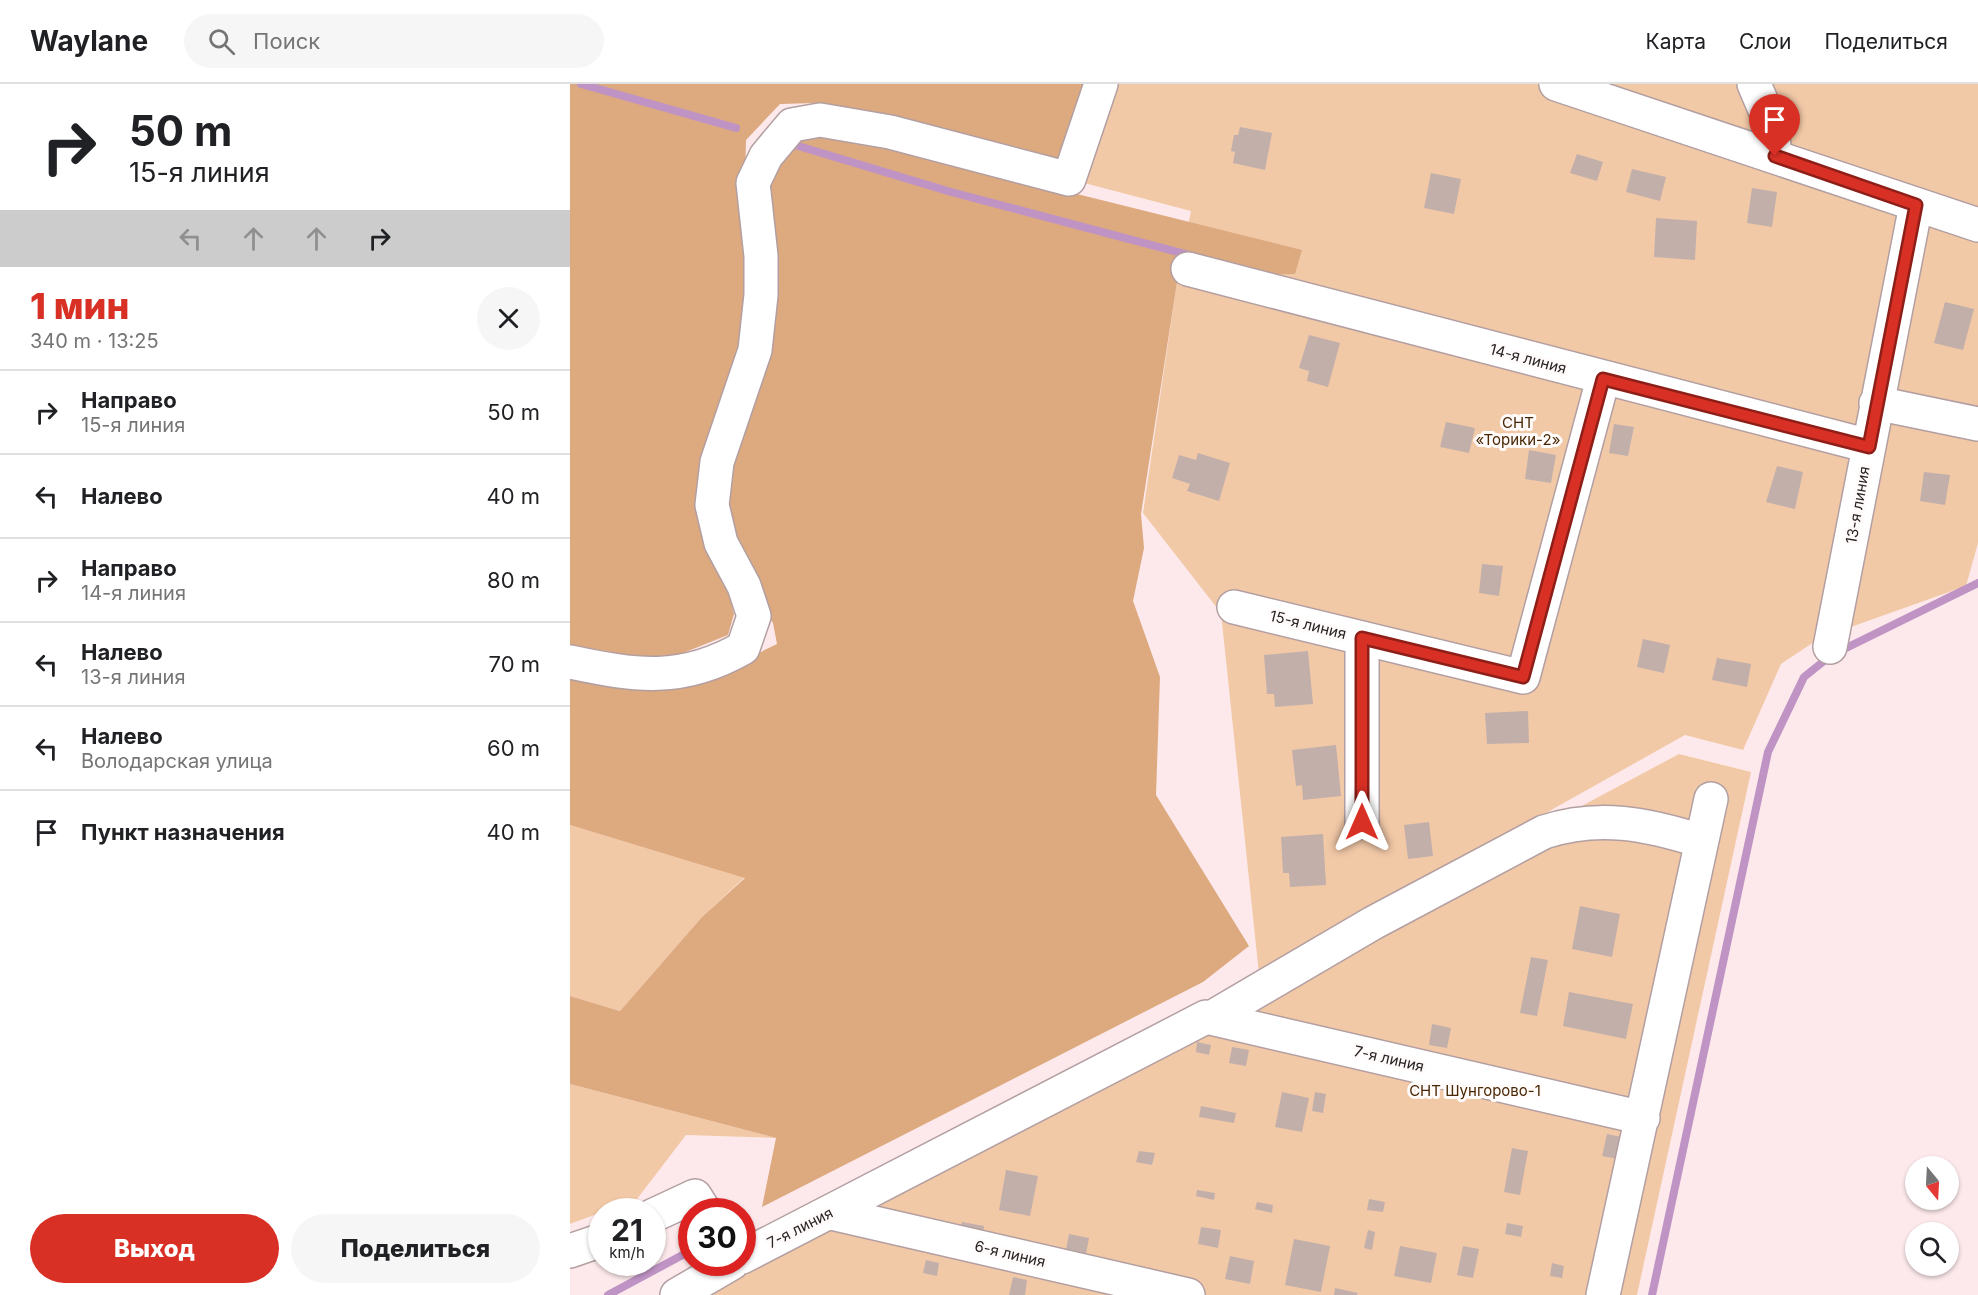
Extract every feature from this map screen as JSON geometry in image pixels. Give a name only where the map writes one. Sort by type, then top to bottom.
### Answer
[{"type":"street","points":[[570,662],[640,674],[684,672],[716,663],[743,648],[754,616],[744,586],[721,543],[712,505],[717,462],[755,350],[761,294],[761,256],[753,183],[766,156],[792,125],[820,120],[890,132],[1069,179],[1101,84]]},
{"type":"street","points":[[1556,84],[1978,225]]},
{"type":"street","points":[[1754,84],[1772,126],[1775,156]]},
{"type":"street","name":"13-я линия","points":[[1833,638],[1876,403],[1916,205]]},
{"type":"street","name":"14-я линия","points":[[1188,269],[1869,447]]},
{"type":"street","name":"15-я линия","points":[[1234,607],[1523,677],[1603,379]]},
{"type":"street","points":[[1876,403],[1978,424]]},
{"type":"street","points":[[1362,638],[1362,822]]},
{"type":"street","points":[[1604,1295],[1711,799]]},
{"type":"street","name":"7-я линия","points":[[756,1250],[1208,1017],[1372,923],[1544,832],[1573,823],[1601,822],[1667,830],[1701,841]]},
{"type":"street","name":"7-я линия","points":[[1208,1017],[1643,1118]]},
{"type":"street","name":"6-я линия","points":[[845,1206],[1188,1295]]},
{"type":"street","points":[[570,1251],[588,1245]]},
{"type":"street","points":[[677,1295],[710,1276]]},
{"type":"green space","name":"СНТ «Торики-2»","points":[[1101,84],[1978,84],[1978,543],[1966,586],[1848,628],[1835,628],[1781,664],[1743,750],[1685,735],[1259,974],[1221,613],[1143,513],[1178,275],[1191,211],[1069,179]]},
{"type":"green space","name":"СНТ Шунгорово-1","points":[[1679,754],[1751,772],[1637,1295],[665,1295],[701,1276],[756,1276],[756,1246]]},
{"type":"green space","points":[[570,825],[745,877],[702,917],[620,1011],[570,996]]},
{"type":"green space","points":[[570,1084],[776,1138],[686,1135],[638,1198],[588,1198],[588,1217],[570,1224]]},
{"type":"shaded area","points":[[570,84],[1086,84],[1056,167],[815,103],[780,104],[746,140],[745,181],[753,294],[721,423],[727,587],[734,614],[728,635],[678,655],[640,657],[570,645]]},
{"type":"shaded area","points":[[820,126],[1073,193],[1302,250],[1295,274],[1178,276],[1141,514],[1144,548],[1133,601],[1160,677],[1156,795],[1249,946],[1203,982],[762,1207],[776,1138],[570,1084],[570,996],[620,1011],[702,917],[745,878],[570,825],[570,674],[720,672],[777,644],[773,623],[755,596],[718,504],[771,159]]},
{"type":"building","points":[[1240,127],[1272,133],[1265,170],[1233,163],[1235,152],[1231,151],[1234,135],[1238,135]]},
{"type":"building","points":[[1577,154],[1603,162],[1597,181],[1570,173]]},
{"type":"building","points":[[1632,169],[1666,177],[1660,201],[1626,192]]},
{"type":"building","points":[[1431,173],[1461,179],[1454,214],[1424,208]]},
{"type":"building","points":[[1752,188],[1777,192],[1772,227],[1747,223]]},
{"type":"building","points":[[1656,218],[1697,221],[1695,260],[1654,257]]},
{"type":"building","points":[[1945,302],[1974,309],[1963,350],[1934,343]]},
{"type":"building","points":[[1309,335],[1340,343],[1328,387],[1307,381],[1309,371],[1299,368]]},
{"type":"building","points":[[1446,422],[1475,428],[1469,453],[1440,447]]},
{"type":"building","points":[[1614,424],[1634,427],[1628,456],[1609,453]]},
{"type":"building","points":[[1529,450],[1556,455],[1551,483],[1525,479]]},
{"type":"building","points":[[1198,453],[1230,463],[1219,501],[1187,491],[1190,484],[1172,478],[1179,455],[1196,460]]},
{"type":"building","points":[[1777,466],[1803,472],[1795,509],[1766,502]]},
{"type":"building","points":[[1924,472],[1950,475],[1945,505],[1920,501]]},
{"type":"building","points":[[1482,564],[1503,566],[1499,596],[1479,593]]},
{"type":"building","points":[[1643,639],[1670,645],[1664,673],[1637,667]]},
{"type":"building","points":[[1308,651],[1313,704],[1275,707],[1274,694],[1267,694],[1264,655]]},
{"type":"building","points":[[1717,658],[1751,664],[1747,687],[1712,680]]},
{"type":"building","points":[[1528,711],[1529,743],[1487,744],[1485,713]]},
{"type":"building","points":[[1336,745],[1341,796],[1303,800],[1302,785],[1296,786],[1292,750]]},
{"type":"building","points":[[1429,822],[1433,856],[1408,859],[1404,825]]},
{"type":"building","points":[[1323,834],[1326,885],[1290,887],[1289,873],[1283,873],[1281,837]]},
{"type":"building","points":[[1580,906],[1620,914],[1612,957],[1572,949]]},
{"type":"building","points":[[1531,957],[1548,960],[1537,1016],[1520,1013]]},
{"type":"building","points":[[1569,992],[1633,1004],[1626,1039],[1563,1026]]},
{"type":"building","points":[[1432,1024],[1451,1028],[1447,1048],[1429,1045]]},
{"type":"building","points":[[1197,1042],[1211,1045],[1209,1055],[1196,1052]]},
{"type":"building","points":[[1232,1047],[1249,1050],[1246,1066],[1229,1063]]},
{"type":"building","points":[[1282,1092],[1309,1098],[1302,1132],[1275,1127]]},
{"type":"building","points":[[1315,1092],[1326,1094],[1323,1113],[1312,1111]]},
{"type":"building","points":[[1201,1106],[1236,1113],[1234,1123],[1199,1117]]},
{"type":"building","points":[[1607,1134],[1622,1137],[1618,1159],[1602,1156]]},
{"type":"building","points":[[1512,1148],[1528,1151],[1520,1195],[1504,1192]]},
{"type":"building","points":[[1139,1151],[1155,1153],[1152,1165],[1136,1162]]},
{"type":"building","points":[[1006,1170],[1038,1176],[1030,1216],[999,1210]]},
{"type":"building","points":[[1197,1190],[1215,1193],[1214,1200],[1196,1196]]},
{"type":"building","points":[[1369,1199],[1385,1202],[1383,1212],[1367,1210]]},
{"type":"building","points":[[1257,1202],[1273,1205],[1272,1213],[1255,1209]]},
{"type":"building","points":[[962,1222],[984,1226],[983,1234],[960,1230]]},
{"type":"building","points":[[1507,1223],[1523,1226],[1521,1237],[1505,1234]]},
{"type":"building","points":[[1201,1227],[1221,1230],[1218,1248],[1198,1244]]},
{"type":"building","points":[[1368,1230],[1375,1232],[1372,1250],[1364,1248]]},
{"type":"building","points":[[1069,1234],[1089,1238],[1086,1254],[1066,1250]]},
{"type":"building","points":[[1294,1239],[1330,1246],[1321,1292],[1285,1285]]},
{"type":"building","points":[[1400,1246],[1437,1253],[1431,1283],[1394,1276]]},
{"type":"building","points":[[1463,1246],[1479,1249],[1473,1278],[1457,1275]]},
{"type":"building","points":[[1230,1256],[1254,1261],[1250,1284],[1225,1279]]},
{"type":"building","points":[[926,1260],[939,1263],[937,1276],[923,1273]]},
{"type":"building","points":[[1552,1263],[1564,1266],[1562,1278],[1550,1276]]},
{"type":"building","points":[[1013,1277],[1027,1280],[1025,1295],[1009,1295]]},
{"type":"building","points":[[1335,1288],[1358,1293],[1357,1295],[1334,1295]]},
{"type":"waterway","points":[[581,84],[736,128]]},
{"type":"waterway","points":[[795,145],[951,192],[1193,256]]},
{"type":"waterway","points":[[1840,651],[1978,583]]},
{"type":"waterway","points":[[1652,1295],[1768,752],[1804,677],[1829,657]]},
{"type":"waterway","points":[[608,1295],[678,1257]]},
{"type":"route","points":[[1362,822],[1362,638],[1523,677],[1603,379],[1869,447],[1916,205],[1775,156]]}]
